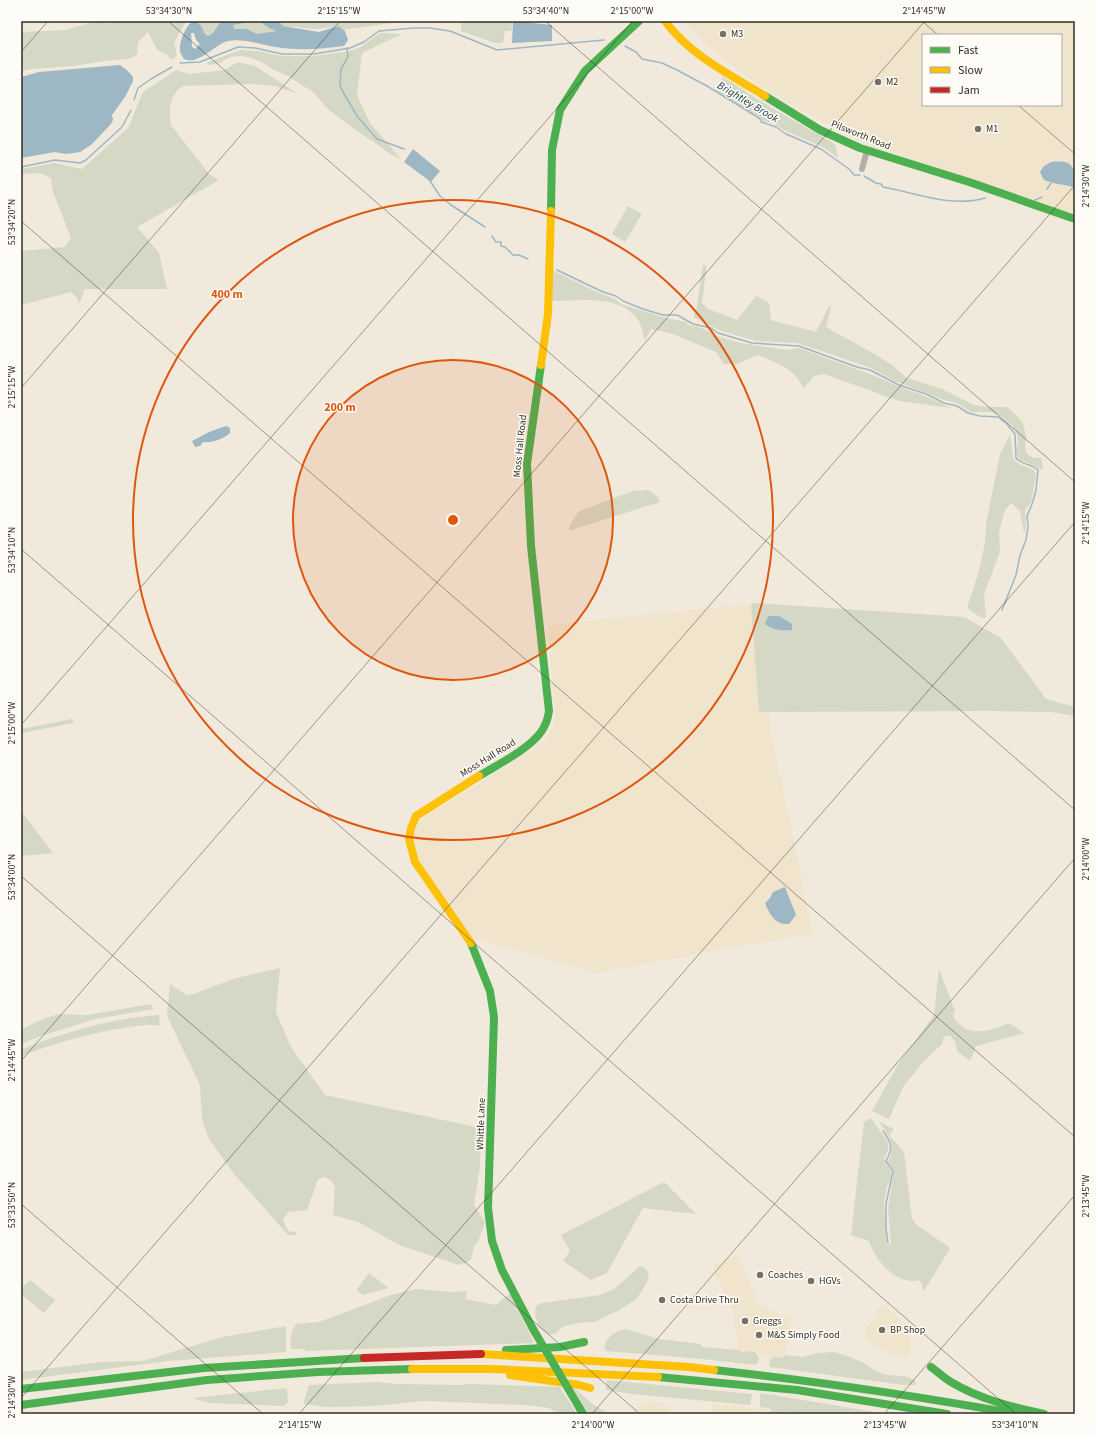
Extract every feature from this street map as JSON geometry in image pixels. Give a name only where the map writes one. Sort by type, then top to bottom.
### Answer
[{"type":"main road","name":"Moss Hall Road","points":[[408,834],[416,816],[525,747],[536,739],[546,725],[549,711],[531,546],[526,464],[548,314],[552,150],[560,110],[585,71],[639,21]]},
{"type":"main road","name":"Pilsworth Road","points":[[665,21],[685,44],[715,66],[817,128],[867,151],[971,183],[1047,211],[1075,219]]},
{"type":"main road","name":"Whittle Lane","points":[[408,834],[415,862],[472,946],[490,991],[494,1024],[488,1208],[492,1241],[502,1270],[533,1329],[581,1410]]},
{"type":"main road","points":[[21,1389],[204,1368],[319,1360],[474,1354],[527,1348],[560,1347],[584,1342]]},
{"type":"main road","points":[[474,1354],[640,1363],[800,1379],[924,1397],[1017,1414]]},
{"type":"main road","points":[[931,1367],[952,1382],[978,1394],[1005,1405],[1044,1414]]},
{"type":"main road","points":[[21,1405],[215,1379],[326,1372],[415,1369],[494,1369],[636,1375],[789,1390],[946,1414]]},
{"type":"main road","points":[[494,1369],[513,1376],[579,1385],[590,1388]]},
{"type":"street","points":[[862,170],[867,151]]},
{"type":"shaded area","points":[[684,21],[1075,21],[1075,215],[857,140],[784,101],[750,79],[707,46]]},
{"type":"shaded area","points":[[751,604],[759,712],[769,712],[772,735],[813,934],[597,973],[471,937],[423,869],[415,855],[412,840],[414,828],[424,818],[544,742],[555,722],[548,625]]},
{"type":"shaded area","points":[[738,1254],[758,1304],[781,1315],[781,1317],[792,1319],[785,1359],[737,1349],[738,1339],[734,1326],[733,1312],[712,1266]]},
{"type":"shaded area","points":[[884,1305],[900,1320],[910,1336],[909,1358],[884,1351],[872,1344],[865,1336],[867,1326],[878,1317],[876,1310]]},
{"type":"shaded area","points":[[648,1401],[664,1404],[670,1408],[673,1414],[631,1414],[630,1412]]},
{"type":"shaded area","points":[[712,1403],[771,1410],[770,1414],[710,1414]]},
{"type":"green space","points":[[102,21],[106,24],[111,21],[186,21],[174,43],[177,56],[171,60],[167,54],[157,50],[148,32],[138,42],[137,55],[128,59],[21,71],[21,32],[65,30]]},
{"type":"green space","points":[[196,21],[221,21],[213,33],[208,36],[204,33],[202,27]]},
{"type":"green space","points":[[256,21],[278,31],[257,34],[247,29],[234,29],[233,25]]},
{"type":"green space","points":[[279,21],[460,21],[397,23],[344,30],[338,26],[317,29],[283,26]]},
{"type":"green space","points":[[461,21],[512,21],[512,31],[505,31],[503,43],[495,43],[461,31]]},
{"type":"green space","points":[[380,33],[402,34],[362,53],[357,95],[370,123],[401,159],[390,154],[329,110],[313,92],[286,75],[261,62],[249,57],[238,56],[230,57],[220,63],[209,65],[206,63],[240,50],[257,51],[282,56],[313,56],[345,52],[359,48]]},
{"type":"green space","points":[[238,62],[255,66],[298,94],[275,86],[254,84],[183,86],[175,93],[170,108],[171,125],[209,174],[219,180],[137,227],[159,253],[167,289],[85,289],[79,304],[77,298],[71,292],[21,305],[21,251],[65,247],[71,238],[53,192],[51,178],[40,173],[21,174],[21,169],[54,163],[82,169],[128,128],[143,92],[176,70],[189,74],[224,70]]},
{"type":"green space","points":[[723,77],[772,108],[835,144],[838,158],[823,147],[788,132],[770,122],[765,122],[715,90]]},
{"type":"green space","points":[[628,206],[642,214],[625,242],[612,234]]},
{"type":"green space","points":[[703,265],[706,265],[706,270],[702,303],[708,309],[737,320],[756,296],[769,303],[771,320],[816,332],[829,306],[831,307],[826,327],[892,365],[907,378],[942,389],[974,405],[987,407],[1007,407],[1023,423],[1026,437],[1025,451],[1034,458],[1041,457],[1043,470],[1019,459],[1016,452],[1018,444],[1017,434],[1013,426],[1000,415],[990,412],[971,412],[957,403],[944,400],[895,381],[871,368],[810,347],[797,343],[756,341],[719,330],[693,317],[696,312]]},
{"type":"green space","points":[[552,270],[599,293],[615,299],[621,304],[666,318],[686,322],[688,325],[699,327],[720,337],[740,343],[787,350],[799,348],[875,376],[952,408],[899,401],[824,374],[814,376],[804,388],[800,381],[790,371],[758,355],[737,364],[724,364],[716,352],[673,334],[651,329],[645,341],[638,320],[630,311],[621,306],[598,300],[550,301]]},
{"type":"green space","points":[[1010,435],[1013,458],[1015,461],[1034,470],[1036,474],[1031,502],[1025,510],[1026,527],[1024,533],[1020,511],[1011,503],[1005,510],[999,532],[1000,552],[984,594],[986,618],[980,617],[967,608],[979,571],[985,543],[986,524],[1000,454]]},
{"type":"green space","points":[[648,490],[656,495],[660,502],[568,531],[579,511],[633,491]]},
{"type":"green space","points":[[755,603],[964,617],[1001,638],[1046,699],[1075,707],[1075,716],[1051,712],[986,711],[759,712],[751,604]]},
{"type":"green space","points":[[72,719],[74,723],[21,733],[21,729]]},
{"type":"green space","points":[[21,811],[53,853],[21,856]]},
{"type":"green space","points":[[280,968],[276,1012],[291,1047],[325,1095],[481,1128],[480,1166],[474,1205],[485,1222],[478,1242],[474,1246],[471,1259],[466,1263],[459,1265],[399,1245],[358,1222],[333,1215],[335,1187],[332,1181],[324,1177],[318,1179],[307,1210],[288,1212],[283,1220],[288,1231],[296,1232],[296,1235],[288,1235],[234,1174],[209,1139],[202,1119],[200,1085],[167,1016],[170,984],[188,996],[236,978]]},
{"type":"green space","points":[[939,969],[955,1011],[953,1016],[958,1023],[971,1030],[984,1031],[1009,1023],[1024,1033],[976,1046],[970,1061],[957,1051],[955,1041],[950,1036],[944,1036],[942,1044],[924,1061],[903,1087],[889,1119],[872,1111],[899,1063],[934,1015]]},
{"type":"green space","points":[[151,1004],[154,1009],[95,1019],[21,1044],[21,1030],[36,1022],[58,1014],[87,1015]]},
{"type":"green space","points":[[159,1015],[160,1026],[148,1025],[112,1030],[69,1040],[21,1057],[21,1050],[54,1037],[124,1019]]},
{"type":"green space","points":[[871,1118],[888,1142],[888,1150],[884,1159],[891,1171],[884,1203],[887,1245],[890,1245],[891,1242],[888,1209],[894,1170],[888,1162],[891,1150],[890,1140],[878,1121],[894,1129],[889,1135],[904,1152],[912,1219],[917,1225],[950,1248],[924,1291],[920,1280],[911,1281],[895,1276],[876,1256],[869,1241],[851,1235],[864,1122]]},
{"type":"green space","points":[[664,1182],[696,1214],[643,1208],[607,1273],[591,1280],[563,1261],[570,1251],[561,1235]]},
{"type":"green space","points":[[639,1267],[643,1267],[647,1270],[649,1278],[636,1299],[618,1311],[595,1322],[585,1322],[564,1326],[556,1333],[550,1335],[546,1333],[538,1324],[535,1315],[536,1306],[542,1303],[600,1295],[614,1289]]},
{"type":"green space","points":[[369,1273],[389,1288],[363,1295],[357,1291]]},
{"type":"green space","points":[[30,1280],[55,1300],[44,1313],[21,1294],[21,1289]]},
{"type":"green space","points":[[416,1289],[453,1292],[467,1291],[465,1299],[496,1305],[510,1293],[534,1343],[305,1351],[305,1349],[291,1349],[291,1336],[296,1324],[319,1322],[391,1295]]},
{"type":"green space","points":[[286,1326],[286,1352],[168,1361],[21,1380],[21,1372],[101,1362],[143,1361],[222,1337]]},
{"type":"green space","points":[[626,1329],[659,1339],[701,1344],[701,1347],[754,1352],[759,1357],[758,1363],[755,1365],[606,1351],[604,1347],[609,1337],[618,1331]]},
{"type":"green space","points":[[834,1352],[862,1362],[876,1371],[886,1375],[904,1376],[915,1380],[916,1385],[903,1385],[770,1367],[769,1364],[771,1358],[782,1358],[785,1355],[803,1357],[817,1353]]},
{"type":"green space","points":[[607,1380],[752,1394],[750,1405],[632,1394],[606,1390]]},
{"type":"green space","points":[[377,1382],[397,1384],[468,1384],[560,1387],[577,1414],[560,1414],[549,1408],[525,1405],[423,1401],[374,1406],[327,1407],[303,1404],[309,1385]]},
{"type":"green space","points":[[573,1387],[594,1405],[609,1414],[588,1414]]},
{"type":"green space","points":[[287,1388],[288,1402],[284,1406],[210,1403],[192,1398]]},
{"type":"green space","points":[[760,1393],[887,1414],[804,1414],[791,1412],[789,1414],[771,1414],[771,1409],[760,1407]]},
{"type":"water","points":[[196,21],[202,27],[204,33],[208,36],[213,33],[221,21],[256,21],[233,25],[234,29],[247,29],[257,34],[277,31],[269,28],[259,21],[279,21],[283,26],[319,32],[338,26],[345,31],[348,40],[344,46],[302,49],[276,47],[234,40],[223,43],[195,60],[189,60],[184,59],[180,52],[180,47],[184,34],[190,23]],"holes":[[[191,33],[194,33],[196,40],[200,44],[195,49],[192,47]]]},
{"type":"water","points":[[513,21],[552,25],[552,41],[512,43]]},
{"type":"water","points":[[120,65],[133,77],[133,81],[125,97],[112,115],[113,120],[111,124],[91,145],[80,152],[66,154],[55,152],[21,158],[21,77],[39,72]]},
{"type":"water","points":[[413,149],[440,171],[431,182],[404,162]]},
{"type":"water","points":[[1051,162],[1064,162],[1071,165],[1075,178],[1075,185],[1073,187],[1044,180],[1040,172],[1044,166]]},
{"type":"water","points":[[226,426],[230,428],[230,433],[221,439],[203,442],[200,446],[195,447],[192,441],[209,432]]},
{"type":"water","points":[[768,616],[779,616],[792,624],[792,630],[777,630],[771,628],[765,624]]},
{"type":"water","points":[[785,887],[796,915],[789,924],[780,923],[777,921],[771,915],[765,903],[773,892]]},
{"type":"waterway","name":"Brightley Brook","points":[[180,63],[200,62],[238,47],[255,48],[282,54],[314,54],[350,48],[364,42],[379,31],[414,28],[429,28],[450,31],[497,50],[604,40]]},
{"type":"waterway","name":"Brightley Brook","points":[[625,46],[636,52],[642,59],[662,63],[707,86],[754,115],[761,120],[761,122],[776,127],[786,134],[821,149],[849,169],[854,175],[860,175]]},
{"type":"waterway","points":[[347,48],[348,57],[341,69],[340,85],[343,92],[357,116],[377,139],[404,149]]},
{"type":"waterway","name":"Brightley Brook","points":[[134,100],[138,88],[172,67]]},
{"type":"waterway","name":"Brightley Brook","points":[[21,167],[55,160],[80,163],[86,160],[122,127],[131,110]]},
{"type":"waterway","name":"Brightley Brook","points":[[864,176],[876,183],[881,184],[883,187],[934,198],[959,201],[972,201],[985,198]]},
{"type":"waterway","points":[[430,181],[440,196],[485,227]]},
{"type":"waterway","name":"Brightley Brook","points":[[1047,189],[1051,183]]},
{"type":"waterway","name":"Brightley Brook","points":[[1035,200],[1042,197]]},
{"type":"waterway","points":[[492,236],[496,242],[501,242],[501,246],[505,247],[513,255],[519,255],[528,259]]},
{"type":"waterway","points":[[557,270],[643,309],[663,315],[677,315],[693,324],[711,328],[718,333],[752,343],[799,346],[857,367],[870,370],[899,385],[926,394],[944,403],[957,406],[968,413],[980,416],[998,417],[1006,423],[1015,434],[1016,458],[1038,470],[1036,490],[1027,516],[1028,526],[1026,540],[1020,555],[1016,575],[1002,610]]},
{"type":"waterway","points":[[883,1131],[890,1142],[890,1153],[886,1161],[893,1171],[886,1204],[886,1228],[888,1243]]},
{"type":"traffic: fast","points":[[551,211],[552,150],[560,110],[585,71],[639,21]]},
{"type":"traffic: fast","points":[[765,96],[820,130],[860,148],[969,182],[1075,219]]},
{"type":"traffic: fast","points":[[479,776],[512,756],[536,738],[544,727],[549,711],[531,546],[527,464],[541,365]]},
{"type":"traffic: fast","points":[[471,943],[490,991],[494,1017],[488,1208],[492,1241],[502,1270],[533,1329]]},
{"type":"traffic: fast","points":[[533,1329],[579,1407]]},
{"type":"traffic: fast","points":[[506,1350],[560,1347],[584,1342]]},
{"type":"traffic: fast","points":[[21,1389],[204,1368],[364,1358]]},
{"type":"traffic: fast","points":[[931,1367],[948,1380],[984,1398],[1044,1414]]},
{"type":"traffic: fast","points":[[21,1405],[207,1380],[318,1372],[412,1369]]},
{"type":"traffic: fast","points":[[714,1370],[866,1389],[1017,1414]]},
{"type":"traffic: fast","points":[[658,1377],[797,1390],[947,1414]]},
{"type":"traffic: fast","points":[[579,1407],[583,1414]]},
{"type":"traffic: slow","points":[[665,21],[675,33],[699,54],[724,72],[765,96]]},
{"type":"traffic: slow","points":[[541,365],[548,314],[551,211]]},
{"type":"traffic: slow","points":[[471,943],[415,862],[409,839],[411,828],[416,816],[479,776]]},
{"type":"traffic: slow","points":[[481,1354],[689,1367],[714,1370]]},
{"type":"traffic: slow","points":[[412,1369],[494,1369],[658,1377]]},
{"type":"traffic: slow","points":[[510,1375],[590,1388]]},
{"type":"traffic: jam","points":[[364,1358],[481,1354]]},
{"type":"place","name":"M3","points":[[723,34]]},
{"type":"place","name":"M2","points":[[878,82]]},
{"type":"place","name":"M1","points":[[978,129]]},
{"type":"place","name":"Coaches","points":[[760,1275]]},
{"type":"place","name":"HGVs","points":[[811,1281]]},
{"type":"place","name":"Costa Drive Thru","points":[[662,1300]]},
{"type":"place","name":"Greggs","points":[[745,1321]]},
{"type":"place","name":"BP Shop","points":[[882,1330]]},
{"type":"place","name":"M&S Simply Food","points":[[759,1335]]}]
